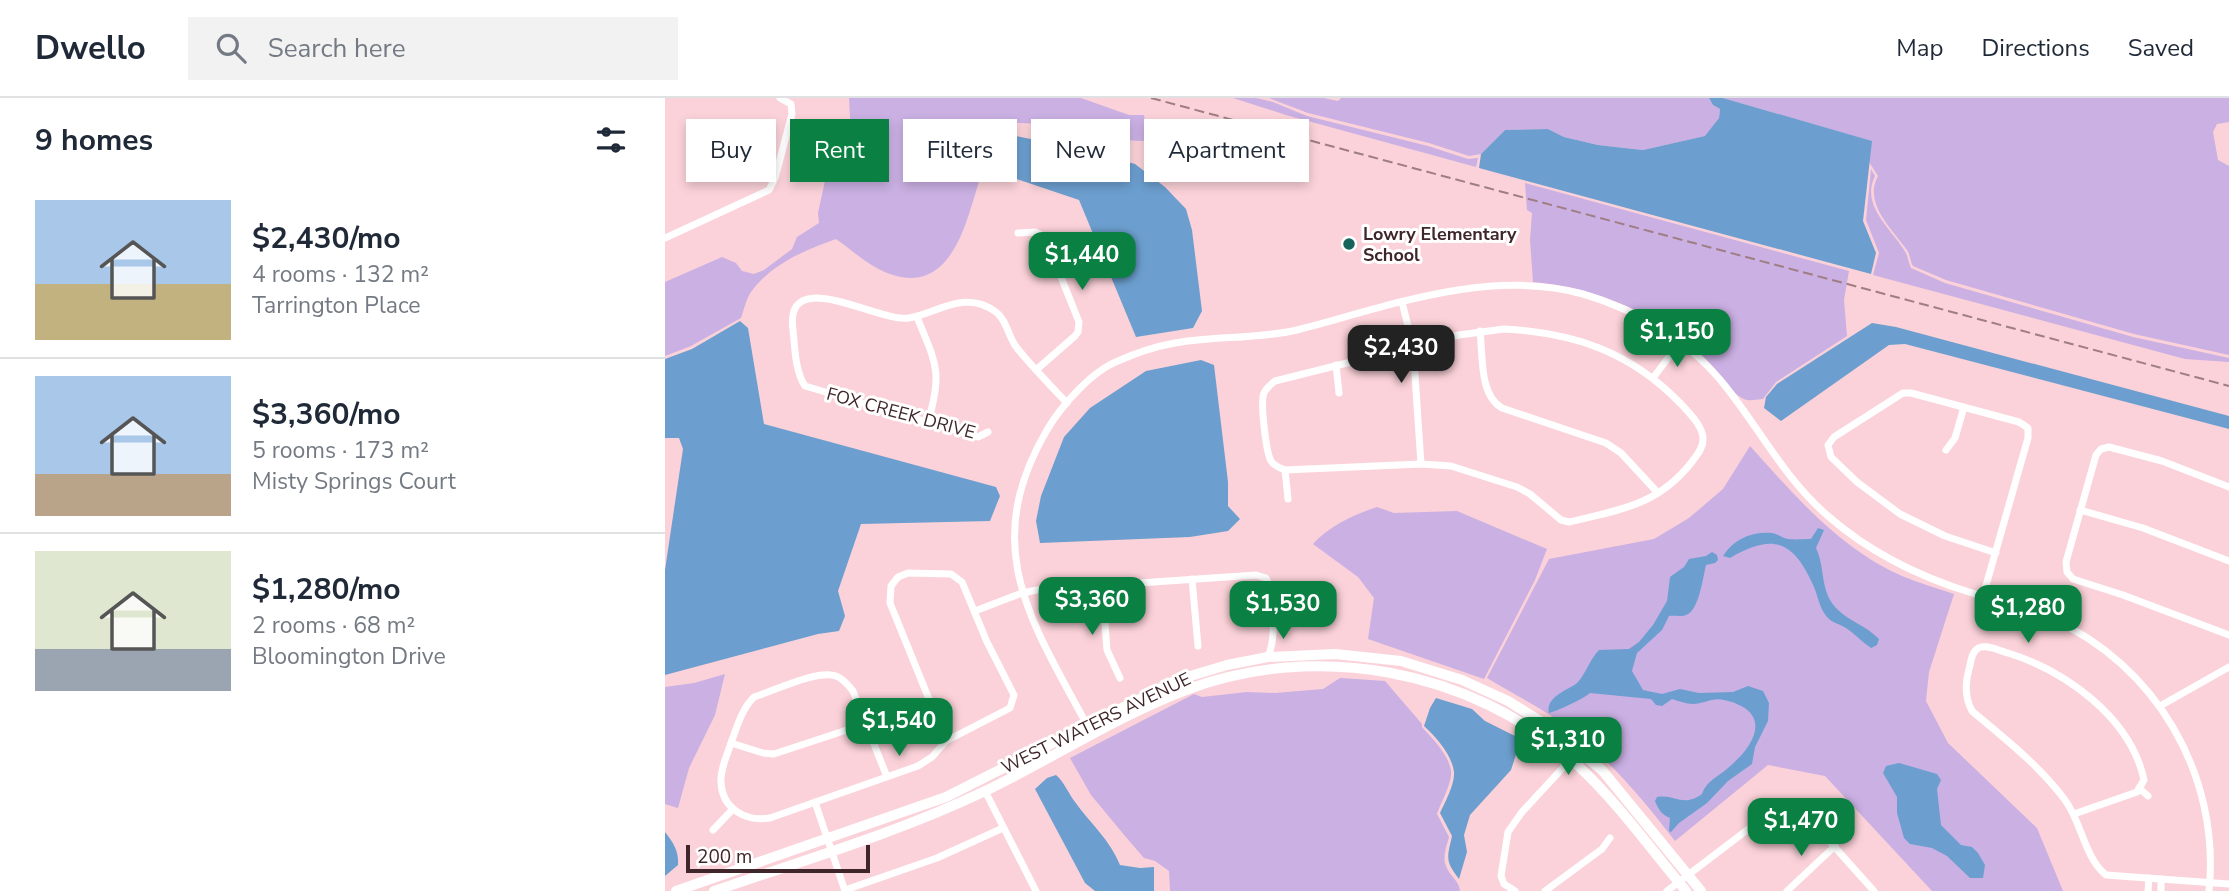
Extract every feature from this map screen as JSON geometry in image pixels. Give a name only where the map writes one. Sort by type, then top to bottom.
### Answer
[{"type":"street","points":[[665,238],[769,190],[775,178],[792,114],[791,104],[780,98]]},
{"type":"street","points":[[1018,233],[1035,232],[1045,237],[1079,322],[1075,336],[1036,370]]},
{"type":"street","points":[[1089,730],[1033,624],[1022,593],[1014,554],[1017,507],[1027,468],[1055,417],[1085,384],[1112,362],[1170,344],[1261,337],[1473,286],[1520,284],[1554,288],[1612,304],[1636,314],[1680,342],[1703,361],[1726,387],[1778,463],[1803,493],[1831,519],[1867,544],[1914,572],[2054,620],[2093,642],[2136,677],[2159,706],[2186,751],[2203,797],[2211,848],[2210,887]]},
{"type":"street","name":"FOX CREEK DRIVE","points":[[988,432],[978,437],[805,386],[799,378],[792,322],[797,304],[814,297],[900,319],[917,317],[951,303],[967,302],[985,307],[996,312],[1003,320],[1015,346],[1067,403]]},
{"type":"street","points":[[1402,302],[1413,346],[1421,464]]},
{"type":"street","points":[[917,317],[937,368],[937,391],[928,422]]},
{"type":"street","points":[[1515,329],[1570,336],[1613,353],[1653,378],[1687,410],[1701,428],[1704,438],[1701,450],[1681,475],[1638,505],[1569,522],[1561,520],[1530,494],[1517,487],[1451,466],[1421,464],[1285,470],[1278,468],[1272,461],[1268,452],[1262,401],[1264,390],[1275,381],[1480,331],[1515,329]]},
{"type":"street","points":[[1480,331],[1486,390],[1494,403],[1606,443],[1621,453],[1658,493]]},
{"type":"street","points":[[1653,378],[1680,342]]},
{"type":"street","points":[[1336,365],[1339,393]]},
{"type":"street","points":[[1983,596],[1996,553],[2028,438],[2028,428],[2019,422],[1903,393],[1834,437],[1828,445],[1831,457],[1857,482],[1900,514],[1945,536],[1996,553]]},
{"type":"street","points":[[1946,450],[1955,438],[1964,407]]},
{"type":"street","points":[[2229,486],[2162,461],[2109,447],[2101,449],[2096,455],[2066,562],[2067,572],[2073,579],[2229,635]]},
{"type":"street","points":[[1285,470],[1288,499]]},
{"type":"street","points":[[2080,510],[2143,528],[2229,561]]},
{"type":"street","points":[[887,777],[853,691],[846,682],[835,676],[821,674],[754,697],[743,711],[720,782],[724,797],[733,810],[745,817],[761,820],[815,802],[887,777],[918,766],[932,757],[946,741],[1010,708],[1014,695],[962,582],[951,574],[908,573],[898,577],[891,586],[890,603],[946,741]]},
{"type":"street","points":[[975,611],[1022,593],[1256,575],[1266,578],[1271,587],[1274,642],[1268,657]]},
{"type":"street","points":[[1192,579],[1198,646]]},
{"type":"street","points":[[1103,585],[1107,650],[1120,678]]},
{"type":"street","points":[[2074,814],[2137,792],[2144,780],[2140,763],[2122,732],[2092,701],[2053,672],[2028,659],[1985,646],[1977,649],[1973,654],[1966,681],[1968,704],[1972,711],[2027,757],[2066,801],[2095,866],[2106,875],[2161,879],[2210,887],[2229,884]]},
{"type":"street","name":"WEST WATERS AVENUE","points":[[714,891],[917,821],[985,791],[1177,680],[1227,664],[1268,657],[1335,654],[1401,662],[1462,680],[1508,701],[1548,726],[1602,771],[1700,891]]},
{"type":"street","name":"WEST WATERS AVENUE","points":[[676,891],[946,797],[1089,730],[1213,681],[1289,667],[1340,666],[1399,674],[1469,696],[1508,715],[1571,759],[1615,803],[1686,891]]},
{"type":"street","points":[[2159,706],[2229,667]]},
{"type":"street","points":[[731,743],[773,754],[865,724]]},
{"type":"street","points":[[1515,891],[1504,884],[1501,876],[1508,832],[1522,812],[1571,759]]},
{"type":"street","points":[[2139,788],[2148,796]]},
{"type":"street","points":[[985,791],[1036,891]]},
{"type":"street","points":[[815,802],[845,891],[937,858],[1003,828]]},
{"type":"street","points":[[1667,891],[1776,808],[1806,815],[1874,891]]},
{"type":"street","points":[[713,830],[733,810]]},
{"type":"street","points":[[1545,891],[1602,849],[1609,838]]},
{"type":"street","points":[[1787,891],[1835,846]]},
{"type":"street","points":[[2148,891],[2149,878]]},
{"type":"street","points":[[2161,879],[2161,891]]},
{"type":"shaded area","points":[[849,98],[1081,98],[1129,115],[1144,115],[1144,141],[1130,140],[1130,119],[1031,119],[1031,124],[1017,123],[1017,119],[903,119],[903,182],[979,182],[956,246],[944,262],[930,273],[912,278],[890,274],[869,263],[836,239],[801,253],[768,273],[749,295],[741,318],[691,346],[665,356],[665,282],[722,257],[736,263],[742,271],[754,274],[764,270],[792,249],[797,237],[819,223],[818,213],[825,182],[889,182],[889,119],[850,119]]},
{"type":"shaded area","points":[[1233,98],[1256,98],[1273,102],[1307,116],[1428,146],[1468,159],[1478,158],[1476,167],[1309,121],[1309,119],[1286,115]]},
{"type":"shaded area","points":[[1269,98],[1324,98],[1338,101],[1341,98],[1709,98],[1713,105],[1720,109],[1719,118],[1706,136],[1643,150],[1598,145],[1564,137],[1548,129],[1505,130],[1481,154],[1469,156],[1429,143],[1308,113]]},
{"type":"shaded area","points":[[1723,98],[2229,98],[2229,122],[2217,124],[2213,132],[2218,160],[2229,166],[2229,355],[2134,334],[1946,280],[1913,266],[1908,252],[1877,206],[1874,186],[1878,176],[1869,162],[1871,141]]},
{"type":"shaded area","points":[[1871,169],[1875,176],[1871,187],[1875,207],[1906,253],[1911,268],[1945,283],[2133,337],[2229,358],[2229,362],[2185,359],[1873,275],[1879,253],[1866,220]]},
{"type":"shaded area","points":[[1525,183],[1849,271],[1844,300],[1847,336],[1776,382],[1763,399],[1742,398],[1697,351],[1648,316],[1592,293],[1533,282],[1530,240],[1532,213],[1527,210]]},
{"type":"shaded area","points":[[1750,446],[1819,519],[1858,551],[1902,576],[1954,594],[1929,672],[1926,701],[1948,743],[2037,828],[2063,891],[1932,891],[1825,776],[1768,765],[1675,841],[1625,780],[1597,752],[1547,713],[1487,678],[1549,559],[1654,539],[1689,518],[1723,489]]},
{"type":"shaded area","points":[[1377,507],[1394,513],[1457,511],[1547,549],[1535,580],[1484,679],[1368,639],[1374,598],[1358,577],[1313,544],[1343,521]]},
{"type":"shaded area","points":[[725,674],[715,715],[689,768],[678,808],[665,804],[665,687],[694,683]]},
{"type":"shaded area","points":[[1340,678],[1385,681],[1446,756],[1451,776],[1437,814],[1449,837],[1445,862],[1460,891],[1170,891],[1169,871],[1155,861],[1144,858],[1091,795],[1070,758],[1194,694],[1202,697],[1323,689]]},
{"type":"water","points":[[1709,98],[1723,98],[1872,141],[1863,221],[1876,253],[1871,274],[1479,168],[1481,154],[1505,130],[1548,129],[1564,137],[1598,145],[1643,150],[1705,136],[1719,118],[1720,109],[1713,105]]},
{"type":"water","points":[[1017,136],[1031,139],[1031,182],[1130,182],[1130,163],[1144,171],[1144,182],[1158,182],[1186,209],[1192,230],[1202,311],[1193,328],[1136,337],[1079,200],[1017,179]]},
{"type":"water","points":[[740,321],[748,328],[764,424],[996,487],[1000,496],[990,521],[861,524],[838,591],[845,616],[839,631],[818,634],[665,675],[665,570],[683,449],[679,438],[665,438],[665,359],[692,349]]},
{"type":"water","points":[[1872,323],[1896,327],[2229,416],[2229,429],[1905,344],[1889,345],[1781,421],[1764,408],[1766,397],[1777,384]]},
{"type":"water","points":[[1201,360],[1214,365],[1228,482],[1228,506],[1240,519],[1228,531],[1190,537],[1040,543],[1036,521],[1041,496],[1064,437],[1090,408],[1146,371]]},
{"type":"water","points":[[1818,528],[1824,530],[1816,548],[1828,596],[1842,614],[1879,639],[1877,645],[1871,648],[1827,617],[1806,572],[1790,551],[1771,544],[1759,545],[1730,558],[1723,556],[1732,545],[1751,535],[1772,533],[1788,539],[1811,539]]},
{"type":"water","points":[[1712,552],[1717,555],[1718,560],[1706,565],[1694,607],[1686,615],[1669,616],[1662,630],[1637,653],[1632,671],[1643,690],[1662,694],[1680,689],[1699,693],[1733,692],[1748,686],[1763,691],[1769,703],[1768,721],[1755,747],[1752,764],[1728,781],[1707,803],[1671,832],[1670,818],[1659,809],[1655,801],[1657,797],[1689,800],[1702,794],[1709,782],[1747,749],[1755,729],[1749,712],[1739,705],[1720,699],[1693,704],[1672,699],[1662,706],[1656,705],[1651,699],[1590,693],[1549,713],[1549,707],[1554,698],[1580,680],[1599,650],[1629,649],[1639,642],[1667,601],[1670,577],[1684,567],[1689,559]]},
{"type":"water","points":[[1436,698],[1472,709],[1485,721],[1521,739],[1511,770],[1470,815],[1464,835],[1467,852],[1459,879],[1448,859],[1452,836],[1440,813],[1453,782],[1453,766],[1443,747],[1424,726]]},
{"type":"water","points":[[1899,763],[1937,774],[1941,780],[1937,789],[1941,825],[1961,845],[1972,847],[1978,853],[1985,865],[1983,878],[1970,878],[1947,856],[1932,848],[1910,844],[1904,838],[1897,813],[1897,797],[1883,773],[1886,766]]},
{"type":"water","points":[[1056,775],[1105,840],[1120,865],[1154,867],[1154,891],[1095,891],[1085,883],[1035,789],[1047,778]]},
{"type":"water","points":[[665,832],[675,847],[678,865],[665,876]]},
{"type":"railway","points":[[1151,98],[2229,386]]},
{"type":"place","name":"Lowry Elementary School","points":[[1349,244]]}]
